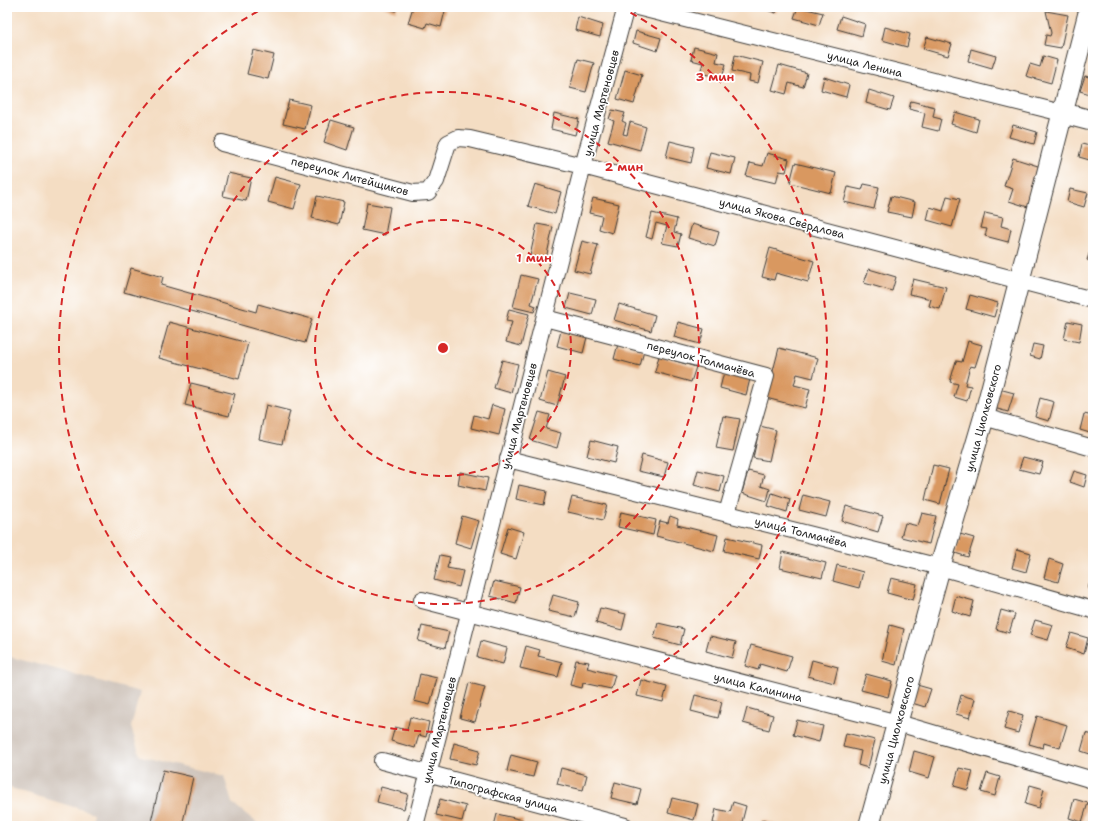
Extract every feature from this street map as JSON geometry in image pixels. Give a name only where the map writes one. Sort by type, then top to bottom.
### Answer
[{"type":"main road","name":"улица Циолковского","points":[[869,826],[940,567],[984,417],[1090,7]]},
{"type":"main road","name":"улица Ленина","points":[[1062,113],[1093,121]]},
{"type":"street","name":"улица Мартеновцев","points":[[415,826],[508,458],[626,7]]},
{"type":"street","name":"улица Ленина","points":[[637,7],[1062,113]]},
{"type":"street","name":"переулок Литейщиков","points":[[222,143],[413,193],[428,192],[436,181],[448,143],[458,138],[470,139]]},
{"type":"street","name":"улица Якова Свердлова","points":[[470,139],[584,166],[1093,300]]},
{"type":"street","name":"переулок Толмачёва","points":[[545,318],[766,376],[727,513]]},
{"type":"street","points":[[984,417],[1093,448]]},
{"type":"street","name":"улица Толмачёва","points":[[508,458],[940,567],[1093,610]]},
{"type":"street","name":"улица Калинина","points":[[422,600],[898,723],[1093,780]]},
{"type":"street","name":"Типографская улица","points":[[382,761],[625,826]]},
{"type":"shaded area","points":[[7,656],[140,692],[131,727],[140,756],[224,776],[232,803],[261,826],[91,826],[94,813],[7,787]]},
{"type":"building","points":[[383,7],[397,7],[396,11]]},
{"type":"building","points":[[413,7],[446,7],[441,27],[427,23],[425,28],[408,23]]},
{"type":"building","points":[[757,7],[778,7],[776,13]]},
{"type":"building","points":[[798,7],[823,13],[819,25],[794,18]]},
{"type":"building","points":[[1046,11],[1068,15],[1061,48],[1044,45],[1046,35],[1050,36],[1051,33]]},
{"type":"building","points":[[841,16],[865,24],[862,36],[837,29]]},
{"type":"building","points":[[578,17],[603,25],[600,37],[575,30]]},
{"type":"building","points":[[885,27],[910,34],[907,47],[882,40]]},
{"type":"building","points":[[636,31],[661,38],[657,51],[633,43]]},
{"type":"building","points":[[927,37],[952,44],[948,56],[923,49]]},
{"type":"building","points":[[694,47],[718,53],[716,62],[726,64],[722,78],[700,73],[703,63],[691,60]]},
{"type":"building","points":[[971,49],[996,56],[992,68],[968,61]]},
{"type":"building","points":[[253,50],[274,55],[268,79],[247,74]]},
{"type":"building","points":[[735,55],[763,62],[758,83],[749,81],[750,75],[732,71]]},
{"type":"building","points":[[1043,56],[1057,60],[1051,83],[1026,76],[1030,64],[1040,67]]},
{"type":"building","points":[[578,59],[594,63],[586,92],[570,88]]},
{"type":"building","points":[[779,65],[807,73],[803,87],[789,83],[786,94],[772,90]]},
{"type":"building","points":[[625,70],[642,75],[634,104],[617,99]]},
{"type":"building","points":[[1085,76],[1093,78],[1093,95],[1080,91]]},
{"type":"building","points":[[824,77],[849,85],[846,97],[821,90]]},
{"type":"building","points":[[869,90],[894,98],[890,110],[866,103]]},
{"type":"building","points":[[289,100],[311,105],[305,129],[283,124]]},
{"type":"building","points":[[911,101],[935,107],[933,117],[941,119],[938,131],[922,127],[925,113],[909,109]]},
{"type":"building","points":[[612,110],[625,113],[622,121],[626,123],[623,134],[627,135],[630,122],[646,127],[640,150],[608,141],[614,121],[609,119]]},
{"type":"building","points":[[955,112],[979,119],[976,132],[951,124]]},
{"type":"building","points":[[554,113],[579,119],[575,135],[551,129]]},
{"type":"building","points":[[331,120],[354,127],[347,150],[324,142]]},
{"type":"building","points":[[1013,125],[1037,132],[1034,144],[1009,137]]},
{"type":"building","points":[[670,141],[694,147],[691,163],[666,157]]},
{"type":"building","points":[[1082,144],[1093,147],[1093,161],[1079,157]]},
{"type":"building","points":[[710,152],[735,158],[731,174],[706,168]]},
{"type":"building","points":[[767,153],[789,159],[786,172],[779,171],[776,183],[746,176],[750,163],[763,166]]},
{"type":"building","points":[[1013,158],[1044,168],[1031,208],[1009,201],[1013,189],[1004,186]]},
{"type":"building","points":[[795,163],[836,173],[831,193],[790,183]]},
{"type":"building","points":[[228,173],[251,178],[246,201],[223,196]]},
{"type":"building","points":[[275,177],[301,184],[294,209],[268,202]]},
{"type":"building","points":[[535,184],[561,192],[555,214],[528,206]]},
{"type":"building","points":[[864,184],[879,187],[874,209],[844,202],[848,187],[862,190]]},
{"type":"building","points":[[1070,189],[1088,193],[1084,207],[1067,202]]},
{"type":"building","points":[[317,196],[344,202],[339,225],[312,218]]},
{"type":"building","points":[[891,196],[915,202],[912,217],[887,212]]},
{"type":"building","points":[[947,196],[960,199],[952,227],[927,220],[930,207],[943,211]]},
{"type":"building","points":[[593,198],[619,204],[612,233],[599,229],[602,216],[589,213]]},
{"type":"building","points":[[367,203],[390,207],[385,235],[362,230]]},
{"type":"building","points":[[652,213],[677,219],[674,232],[681,234],[678,246],[662,243],[667,226],[656,223],[652,239],[646,237]]},
{"type":"building","points":[[985,213],[1003,217],[1001,226],[1011,229],[1008,242],[985,236],[987,229],[981,228]]},
{"type":"building","points":[[537,224],[553,227],[546,259],[530,256]]},
{"type":"building","points":[[692,224],[719,232],[715,246],[688,238]]},
{"type":"building","points":[[582,241],[598,245],[590,274],[574,270]]},
{"type":"building","points":[[1093,242],[1093,262],[1087,260]]},
{"type":"building","points":[[770,248],[814,261],[808,282],[776,273],[774,280],[762,277]]},
{"type":"building","points":[[131,268],[163,277],[161,285],[256,312],[258,304],[312,319],[305,343],[124,292]]},
{"type":"building","points":[[869,269],[896,277],[892,291],[864,283]]},
{"type":"building","points":[[521,275],[538,279],[531,304],[536,306],[534,312],[513,307]]},
{"type":"building","points":[[913,279],[946,287],[940,309],[929,306],[931,299],[909,294]]},
{"type":"building","points":[[570,293],[596,299],[592,315],[566,308]]},
{"type":"building","points":[[970,295],[998,303],[994,317],[966,309]]},
{"type":"building","points":[[619,304],[655,315],[651,331],[614,320]]},
{"type":"building","points":[[509,309],[529,314],[521,346],[506,342],[512,322],[506,321]]},
{"type":"building","points":[[1068,321],[1082,324],[1079,342],[1064,339]]},
{"type":"building","points":[[169,322],[248,343],[239,379],[159,358]]},
{"type":"building","points":[[678,322],[704,329],[700,344],[674,337]]},
{"type":"building","points":[[561,331],[587,337],[583,353],[557,346]]},
{"type":"building","points":[[968,341],[982,345],[975,367],[970,366],[965,385],[971,386],[967,401],[954,397],[958,384],[950,382],[956,361],[962,362]]},
{"type":"building","points":[[618,344],[644,351],[640,366],[614,359]]},
{"type":"building","points":[[1033,344],[1043,346],[1040,359],[1030,356]]},
{"type":"building","points":[[779,348],[818,358],[813,378],[797,374],[794,385],[810,389],[805,408],[766,398]]},
{"type":"building","points":[[659,356],[696,367],[691,382],[655,372]]},
{"type":"building","points":[[502,360],[518,364],[511,393],[494,388]]},
{"type":"building","points":[[548,372],[565,377],[557,406],[540,401]]},
{"type":"building","points":[[724,372],[750,379],[746,395],[720,388]]},
{"type":"building","points":[[191,383],[235,394],[229,416],[185,405]]},
{"type":"building","points":[[999,389],[1014,393],[1008,412],[994,408]]},
{"type":"building","points":[[1040,398],[1054,402],[1049,421],[1035,417]]},
{"type":"building","points":[[266,405],[290,411],[282,444],[259,439]]},
{"type":"building","points":[[492,405],[505,409],[499,435],[471,428],[474,415],[488,419]]},
{"type":"building","points":[[539,412],[550,415],[546,429],[561,433],[557,448],[530,440]]},
{"type":"building","points":[[1084,414],[1093,416],[1093,434],[1080,430]]},
{"type":"building","points":[[723,416],[740,419],[733,451],[716,448]]},
{"type":"building","points":[[760,426],[776,430],[769,461],[753,458]]},
{"type":"building","points":[[591,440],[618,447],[614,463],[587,456]]},
{"type":"building","points":[[642,455],[668,462],[664,477],[638,471]]},
{"type":"building","points":[[1023,457],[1043,462],[1039,474],[1019,469]]},
{"type":"building","points":[[933,465],[949,469],[940,504],[925,500]]},
{"type":"building","points":[[698,470],[724,476],[720,492],[694,485]]},
{"type":"building","points":[[748,471],[764,475],[761,486],[770,489],[767,501],[742,493]]},
{"type":"building","points":[[1074,471],[1087,475],[1084,487],[1070,482]]},
{"type":"building","points":[[460,472],[488,478],[485,491],[458,485]]},
{"type":"building","points":[[519,485],[547,491],[544,505],[516,499]]},
{"type":"building","points":[[772,493],[790,499],[787,512],[768,506]]},
{"type":"building","points":[[803,495],[830,502],[826,517],[799,510]]},
{"type":"building","points":[[572,497],[607,505],[603,520],[568,512]]},
{"type":"building","points":[[846,506],[883,516],[878,532],[842,521]]},
{"type":"building","points":[[621,512],[656,520],[653,535],[618,527]]},
{"type":"building","points":[[922,513],[936,516],[929,544],[901,537],[905,523],[918,526]]},
{"type":"building","points":[[462,516],[479,521],[471,548],[455,543]]},
{"type":"building","points":[[670,516],[678,519],[677,525],[718,535],[714,551],[656,536],[660,521],[668,523]]},
{"type":"building","points":[[508,527],[524,532],[516,559],[500,554]]},
{"type":"building","points":[[960,534],[974,538],[968,557],[955,553]]},
{"type":"building","points":[[727,537],[762,545],[759,559],[724,551]]},
{"type":"building","points":[[1017,549],[1031,553],[1026,572],[1012,568]]},
{"type":"building","points":[[783,552],[826,563],[822,578],[780,568]]},
{"type":"building","points":[[440,555],[450,557],[447,568],[463,571],[459,587],[434,580]]},
{"type":"building","points":[[1049,559],[1063,564],[1058,582],[1044,578]]},
{"type":"building","points":[[837,565],[863,572],[859,588],[833,581]]},
{"type":"building","points":[[1093,573],[1093,589],[1088,588]]},
{"type":"building","points":[[891,578],[917,584],[913,600],[887,593]]},
{"type":"building","points":[[494,581],[520,587],[516,603],[490,596]]},
{"type":"building","points":[[553,595],[579,602],[575,617],[548,611]]},
{"type":"building","points":[[956,596],[974,601],[970,617],[952,611]]},
{"type":"building","points":[[600,608],[626,614],[622,630],[596,623]]},
{"type":"building","points":[[1001,610],[1015,614],[1009,633],[996,629]]},
{"type":"building","points":[[1035,620],[1053,625],[1048,640],[1030,635]]},
{"type":"building","points":[[658,623],[684,629],[680,645],[654,638]]},
{"type":"building","points":[[890,625],[904,629],[896,665],[882,661]]},
{"type":"building","points":[[422,626],[449,632],[445,648],[418,641]]},
{"type":"building","points":[[1071,633],[1088,638],[1084,654],[1066,648]]},
{"type":"building","points":[[710,636],[736,642],[732,658],[706,651]]},
{"type":"building","points":[[481,641],[507,648],[503,664],[477,657]]},
{"type":"building","points":[[751,645],[792,656],[787,672],[760,664],[758,670],[745,666]]},
{"type":"building","points":[[526,646],[540,650],[538,656],[562,662],[558,677],[520,668]]},
{"type":"building","points":[[576,660],[589,662],[587,668],[615,675],[611,689],[583,683],[582,688],[570,685]]},
{"type":"building","points":[[812,660],[838,667],[834,683],[808,676]]},
{"type":"building","points":[[420,674],[437,678],[430,705],[414,701]]},
{"type":"building","points":[[866,674],[892,681],[888,697],[861,690]]},
{"type":"building","points":[[641,680],[667,687],[663,702],[637,696]]},
{"type":"building","points":[[469,683],[485,687],[475,722],[460,718]]},
{"type":"building","points":[[917,685],[931,689],[925,707],[912,703]]},
{"type":"building","points":[[695,695],[722,702],[718,718],[691,711]]},
{"type":"building","points":[[961,695],[975,699],[970,718],[956,714]]},
{"type":"building","points":[[747,708],[773,715],[769,730],[743,723]]},
{"type":"building","points":[[1009,711],[1023,715],[1018,733],[1004,729]]},
{"type":"building","points":[[1037,716],[1067,725],[1060,748],[1044,743],[1043,748],[1029,744]]},
{"type":"building","points":[[410,717],[429,722],[426,737],[419,735],[415,748],[391,741],[395,727],[407,730]]},
{"type":"building","points":[[797,720],[823,726],[819,742],[793,735]]},
{"type":"building","points":[[846,733],[875,740],[868,768],[858,765],[861,751],[843,747]]},
{"type":"building","points":[[1086,733],[1093,735],[1093,755],[1081,751]]},
{"type":"building","points":[[454,743],[480,750],[476,765],[450,759]]},
{"type":"building","points":[[914,751],[935,757],[929,778],[909,772]]},
{"type":"building","points":[[511,755],[537,762],[533,777],[507,771]]},
{"type":"building","points":[[561,768],[587,775],[583,790],[557,784]]},
{"type":"building","points":[[959,768],[973,771],[968,790],[954,786]]},
{"type":"building","points":[[163,770],[193,777],[182,826],[150,826]]},
{"type":"building","points":[[987,773],[1000,777],[995,796],[981,792]]},
{"type":"building","points":[[615,782],[641,789],[637,804],[611,798]]},
{"type":"building","points":[[1030,785],[1044,789],[1039,808],[1025,804]]},
{"type":"building","points":[[381,787],[408,794],[404,809],[377,802]]},
{"type":"building","points":[[672,798],[698,804],[694,820],[668,813]]},
{"type":"building","points":[[440,799],[466,806],[462,821],[436,815]]},
{"type":"building","points":[[1074,799],[1088,803],[1082,822],[1069,818]]},
{"type":"building","points":[[733,802],[746,806],[741,826],[725,826],[713,823],[716,809],[730,812]]},
{"type":"building","points":[[497,814],[523,820],[522,826],[494,826]]},
{"type":"building","points":[[762,820],[782,826],[760,826]]}]
